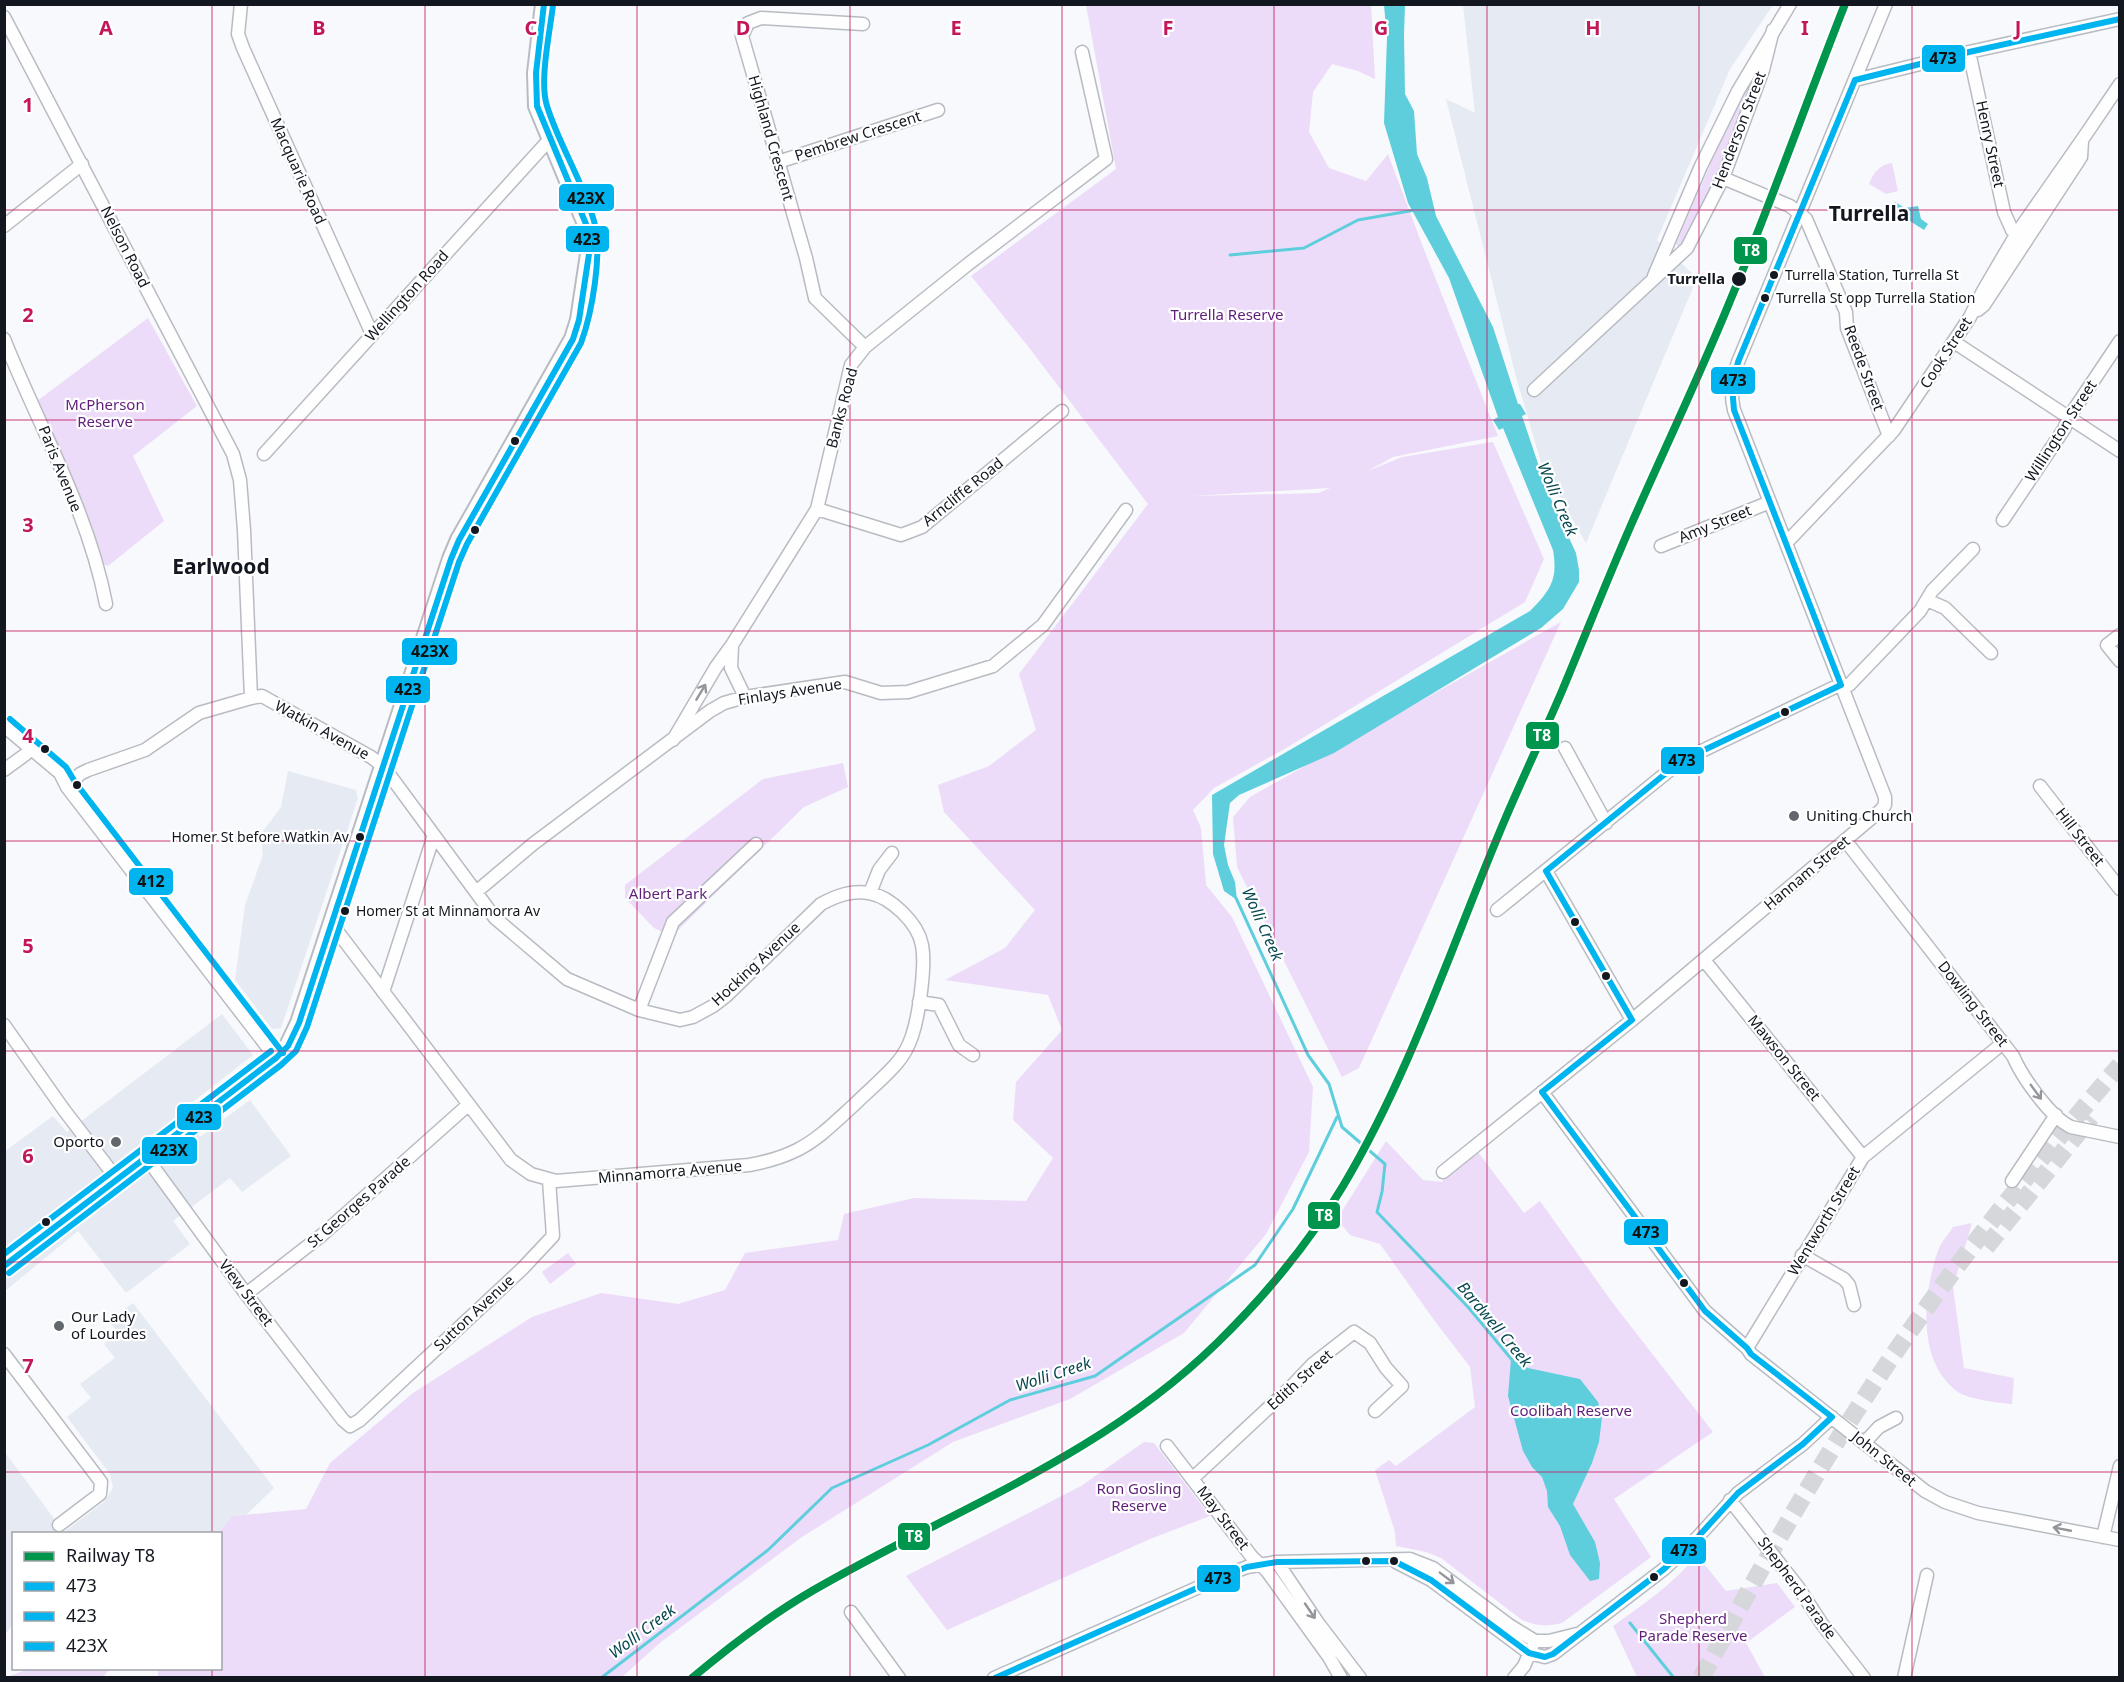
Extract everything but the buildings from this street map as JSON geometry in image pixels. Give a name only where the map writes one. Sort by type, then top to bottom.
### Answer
[{"type":"main road","points":[[4,1266],[276,1058],[288,1046],[299,1023],[440,589],[459,540],[564,356],[579,320],[589,254],[588,231],[537,106],[535,87],[545,6]]},
{"type":"street","name":"Macquarie Road","points":[[241,4],[238,34],[243,48],[372,334]]},
{"type":"street","name":"Henderson Street","points":[[1651,282],[1701,166],[1733,101],[1790,4]]},
{"type":"street","points":[[1723,178],[1795,209],[1855,80],[1886,4]]},
{"type":"street","name":"Nelson Road","points":[[4,17],[233,454],[240,480],[245,542],[251,698]]},
{"type":"street","name":"Highland Crescent","points":[[863,24],[762,18],[747,23],[742,36],[806,258],[815,298],[865,347]]},
{"type":"street","points":[[1855,80],[2120,19]]},
{"type":"street","name":"Henderson Street","points":[[1534,390],[1687,248],[1723,178],[1763,70],[1773,30]]},
{"type":"street","name":"Banks Road","points":[[673,740],[716,667],[817,509],[851,365],[865,347],[967,265],[1106,159],[1082,52]]},
{"type":"street","name":"Henry Street","points":[[1969,52],[2004,212],[2012,230],[2017,233]]},
{"type":"street","name":"Cook Street","points":[[1786,543],[1889,436],[1970,317],[2017,233],[2120,84]]},
{"type":"street","name":"Pembrew Crescent","points":[[778,162],[938,110]]},
{"type":"street","name":"Wellington Road","points":[[264,454],[550,139]]},
{"type":"street","points":[[1970,317],[1984,305],[2082,156],[2082,140]]},
{"type":"street","points":[[4,226],[82,164]]},
{"type":"street","name":"Hannam Street","points":[[1443,1172],[1704,960],[1881,810],[1885,801],[1734,410],[1731,394],[1732,379],[1795,209]]},
{"type":"street","name":"Reede Street","points":[[1795,209],[1810,227],[1846,312],[1847,328],[1889,436]]},
{"type":"street","name":"Paris Avenue","points":[[4,339],[56,455],[92,551],[106,604]]},
{"type":"street","name":"Willington Street","points":[[2003,520],[2120,341]]},
{"type":"street","points":[[1954,342],[2120,451]]},
{"type":"street","name":"Arncliffe Road","points":[[817,509],[901,535],[921,527],[1062,411]]},
{"type":"street","name":"Amy Street","points":[[1660,546],[1770,502]]},
{"type":"street","name":"Finlays Avenue","points":[[476,892],[533,844],[710,711],[724,704],[745,697],[845,682],[881,693],[908,692],[993,666],[1043,625],[1126,510]]},
{"type":"street","points":[[1497,910],[1681,760],[1837,686],[1849,685],[1920,611],[1932,591],[1972,549]]},
{"type":"street","points":[[1927,600],[1945,608],[1991,653]]},
{"type":"street","points":[[2120,635],[2107,645],[2120,661]]},
{"type":"street","points":[[732,645],[731,668],[745,697]]},
{"type":"street","name":"Watkin Avenue","points":[[251,698],[262,696],[383,766]]},
{"type":"street","points":[[67,787],[80,774],[88,770],[145,750],[199,713],[251,698]]},
{"type":"street","points":[[4,726],[60,774],[67,787],[276,1058]]},
{"type":"street","points":[[4,732],[26,754],[67,787]]},
{"type":"street","points":[[1565,747],[1606,823]]},
{"type":"street","points":[[4,770],[26,754]]},
{"type":"street","name":"Hocking Avenue","points":[[383,766],[495,918],[567,978],[639,1010],[681,1020],[693,1017],[726,996],[821,904],[839,895],[870,893]]},
{"type":"street","name":"Hill Street","points":[[2040,786],[2120,889]]},
{"type":"street","points":[[383,992],[434,835]]},
{"type":"street","name":"Dowling Street","points":[[1845,840],[2003,1043],[2042,1100],[2064,1124],[2120,1137]]},
{"type":"street","points":[[639,1010],[674,922],[756,844]]},
{"type":"street","points":[[870,893],[879,870],[892,853]]},
{"type":"street","points":[[1546,871],[1632,1020]]},
{"type":"street","name":"Minnamorra Avenue","points":[[330,923],[511,1160],[531,1174],[549,1180],[571,1181],[749,1165],[772,1160],[798,1150],[822,1134],[898,1062],[912,1037],[919,1002],[922,947],[920,937],[905,915],[896,907],[870,893]]},
{"type":"street","name":"Mawson Street","points":[[1704,960],[1863,1157]]},
{"type":"street","points":[[919,1002],[939,1005],[959,1045],[972,1055]]},
{"type":"street","points":[[6,1030],[117,1179]]},
{"type":"street","name":"Wentworth Street","points":[[1747,1348],[1863,1157],[2003,1043]]},
{"type":"street","name":"John Street","points":[[1542,1092],[1705,1311],[1751,1354],[1865,1442],[1878,1455],[1925,1491],[1945,1502],[1978,1513],[2120,1540]]},
{"type":"street","name":"St Georges Parade","points":[[246,1294],[322,1235],[468,1105]]},
{"type":"street","points":[[2012,1181],[2056,1115]]},
{"type":"street","name":"View Street","points":[[146,1157],[246,1294],[350,1426]]},
{"type":"street","name":"Sutton Avenue","points":[[350,1426],[360,1420],[523,1268],[554,1236],[549,1180]]},
{"type":"street","points":[[1802,1255],[1844,1279],[1849,1285],[1854,1305]]},
{"type":"street","name":"Edith Street","points":[[1192,1479],[1292,1386],[1312,1364],[1354,1332],[1370,1343],[1386,1368],[1402,1386],[1375,1412]]},
{"type":"street","points":[[4,1354],[101,1482],[100,1494],[59,1526]]},
{"type":"street","points":[[1394,1561],[1431,1580],[1529,1653],[1545,1657],[1553,1654],[1684,1551],[1730,1500],[1810,1438],[1832,1417]]},
{"type":"street","points":[[1865,1442],[1879,1426],[1896,1418]]},
{"type":"street","name":"May Street","points":[[1167,1446],[1252,1557],[1260,1564],[1329,1657],[1341,1677]]},
{"type":"street","points":[[2103,1537],[2120,1466]]},
{"type":"street","name":"Shepherd Parade","points":[[1730,1500],[1864,1677]]},
{"type":"street","points":[[994,1677],[1224,1576],[1260,1564],[1277,1562],[1410,1559],[1433,1568],[1509,1625],[1535,1641],[1549,1641],[1577,1634]]},
{"type":"street","points":[[1277,1562],[1318,1623],[1360,1677]]},
{"type":"street","points":[[1904,1677],[1928,1575]]},
{"type":"street","points":[[851,1612],[898,1677]]},
{"type":"street","points":[[1514,1677],[1524,1666],[1535,1641]]},
{"type":"shaded area","points":[[1463,5],[1773,5],[1730,69],[1657,240],[1697,278],[1586,543],[1542,466],[1516,377],[1446,99],[1475,113]]},
{"type":"shaded area","points":[[288,771],[356,790],[358,798],[281,1028],[272,1029],[235,980],[245,905],[263,855],[261,834],[281,807]]},
{"type":"shaded area","points":[[222,1014],[253,1055],[181,1111],[200,1137],[250,1100],[291,1156],[242,1192],[230,1178],[173,1221],[190,1244],[126,1293],[78,1231],[5,1291],[4,1152],[53,1116],[67,1132]]},
{"type":"shaded area","points":[[133,1303],[274,1488],[222,1538],[222,1532],[64,1532],[105,1501],[113,1488],[110,1474],[67,1417],[91,1398],[80,1384],[115,1358],[104,1344],[118,1333],[109,1321]]},
{"type":"shaded area","points":[[4,1451],[55,1520],[58,1532],[12,1532],[12,1625],[5,1635]]},
{"type":"green space","name":"Turrella Reserve","points":[[1086,5],[1371,5],[1375,79],[1358,71],[1332,64],[1313,92],[1309,132],[1329,168],[1366,181],[1388,154],[1498,436],[1393,457],[1368,471],[1402,457],[1493,442],[1544,559],[1525,602],[1288,747],[1214,788],[1193,810],[1201,828],[1206,885],[1232,917],[1313,1087],[1309,1152],[1266,1234],[1184,1333],[1070,1399],[953,1442],[802,1537],[661,1642],[622,1677],[158,1677],[158,1670],[222,1670],[222,1532],[219,1532],[233,1516],[306,1509],[330,1463],[413,1393],[532,1317],[601,1293],[678,1304],[725,1290],[745,1253],[838,1240],[844,1214],[914,1198],[1026,1201],[1053,1158],[1013,1120],[1016,1082],[1062,1030],[1048,995],[945,980],[1005,948],[1035,910],[944,812],[938,785],[989,766],[1036,730],[1019,674],[1148,504],[1027,345],[971,276],[1116,169]],"holes":[[[1330,488],[1319,493],[1192,496]]]},
{"type":"green space","points":[[1748,86],[1751,88],[1716,180],[1683,246],[1679,247],[1676,244],[1709,168],[1715,147]]},
{"type":"green space","points":[[1892,163],[1898,191],[1886,194],[1869,184],[1878,170]]},
{"type":"green space","name":"McPherson Reserve","points":[[148,318],[197,406],[133,456],[164,521],[108,566],[104,565],[37,401]]},
{"type":"green space","points":[[1561,622],[1359,1068],[1342,1077],[1237,867],[1233,817],[1250,797]]},
{"type":"green space","name":"Albert Park","points":[[843,763],[848,787],[804,807],[672,936],[654,928],[625,898],[625,885],[763,779]]},
{"type":"green space","name":"Coolibah Reserve","points":[[1386,1141],[1423,1180],[1442,1182],[1451,1168],[1478,1152],[1524,1213],[1540,1201],[1612,1302],[1713,1432],[1614,1499],[1651,1557],[1562,1623],[1542,1625],[1522,1620],[1441,1558],[1426,1552],[1396,1546],[1395,1532],[1375,1470],[1389,1460],[1396,1466],[1475,1407],[1470,1367],[1380,1244],[1350,1235],[1337,1219]]},
{"type":"green space","points":[[1972,1223],[1953,1287],[1964,1368],[2014,1378],[2012,1404],[1976,1399],[1958,1392],[1944,1379],[1929,1345],[1927,1306],[1938,1251],[1953,1227]]},
{"type":"green space","points":[[568,1253],[576,1264],[550,1284],[542,1272]]},
{"type":"green space","name":"Ron Gosling Reserve","points":[[1144,1442],[1154,1443],[1210,1516],[1150,1539],[947,1630],[906,1576],[1081,1486]]},
{"type":"green space","name":"Shepherd Parade Reserve","points":[[1697,1555],[1726,1591],[1777,1583],[1795,1607],[1746,1643],[1765,1677],[1637,1677],[1613,1626],[1647,1602]]},
{"type":"green space","points":[[26,1670],[109,1670],[103,1677],[7,1677]]},
{"type":"water","points":[[1384,5],[1405,5],[1405,94],[1414,111],[1417,154],[1427,178],[1436,216],[1493,327],[1518,404],[1526,414],[1522,416],[1547,490],[1576,553],[1579,582],[1563,609],[1541,628],[1334,753],[1239,795],[1230,803],[1224,845],[1228,865],[1235,882],[1237,900],[1224,891],[1213,854],[1212,795],[1530,611],[1548,590],[1553,577],[1553,550],[1503,428],[1499,430],[1493,420],[1498,417],[1449,278],[1408,203],[1384,123],[1387,38]]},
{"type":"water","points":[[1895,202],[1905,208],[1918,206],[1921,219],[1928,224],[1924,230],[1891,209]]},
{"type":"water","points":[[1511,1359],[1528,1368],[1580,1379],[1598,1402],[1602,1417],[1599,1442],[1573,1504],[1595,1542],[1600,1563],[1599,1579],[1590,1581],[1570,1555],[1560,1526],[1548,1507],[1547,1491],[1542,1477],[1532,1467],[1523,1451],[1508,1396]]},
{"type":"waterway","points":[[1230,255],[1304,248],[1358,220],[1415,210]]},
{"type":"waterway","name":"Bardwell Creek","points":[[1236,898],[1308,1055],[1329,1084],[1342,1127],[1385,1164],[1377,1212],[1468,1307],[1513,1361]]},
{"type":"waterway","name":"Wolli Creek","points":[[601,1678],[768,1550],[832,1488],[928,1445],[1010,1400],[1095,1376],[1255,1265],[1293,1209],[1337,1117]]},
{"type":"waterway","name":"Bardwell Creek","points":[[1630,1623],[1674,1678]]},
{"type":"tunnel","points":[[1701,1678],[1792,1515],[1913,1326],[1979,1237],[2120,1065]]},
{"type":"tunnel","points":[[1986,1247],[2091,1117]]},
{"type":"rail line","name":"T8","points":[[692,1678],[750,1632],[812,1591],[1023,1480],[1074,1451],[1123,1419],[1171,1384],[1217,1343],[1269,1288],[1316,1228],[1368,1142],[1411,1051],[1506,817],[1730,301],[1845,4]]},
{"type":"transit line","name":"423","points":[[4,1266],[276,1058],[288,1046],[299,1023],[451,559],[459,540],[573,339],[579,320],[589,254],[586,224],[537,106],[536,73],[544,4]]},
{"type":"transit line","name":"423X","points":[[9,1273],[281,1065],[296,1051],[307,1027],[459,562],[581,343],[589,316],[597,265],[594,221],[584,192],[552,120],[545,96],[545,70],[553,5]]},
{"type":"transit line","name":"473","points":[[1855,80],[2120,19]]},
{"type":"transit line","name":"473","points":[[1841,685],[1734,410],[1732,386],[1738,362],[1855,80]]},
{"type":"transit line","name":"473","points":[[1546,871],[1681,761],[1841,685]]},
{"type":"transit line","name":"412","points":[[10,719],[66,767],[75,782],[283,1053]]},
{"type":"transit line","name":"473","points":[[1546,871],[1632,1020]]},
{"type":"transit line","name":"473","points":[[1542,1092],[1632,1020]]},
{"type":"transit line","name":"412","points":[[4,1254],[271,1051]]},
{"type":"transit line","name":"473","points":[[1542,1092],[1705,1311],[1751,1354],[1832,1417]]},
{"type":"transit line","name":"473","points":[[995,1678],[1224,1576],[1247,1567],[1277,1562],[1394,1561],[1431,1580],[1529,1653],[1545,1657],[1553,1654],[1664,1569],[1696,1539],[1738,1493],[1803,1444],[1832,1417]]},
{"type":"place","name":"Turrella Station, Turrella St","points":[[1774,275]]},
{"type":"place","name":"Turrella","points":[[1739,279]]},
{"type":"place","name":"Turrella St opp Turrella Station","points":[[1765,298]]},
{"type":"place","name":"Uniting Church","points":[[1794,816]]},
{"type":"place","name":"Homer St before Watkin Av","points":[[360,837]]},
{"type":"place","name":"Homer St at Minnamorra Av","points":[[345,911]]},
{"type":"place","name":"Oporto","points":[[116,1142]]},
{"type":"place","name":"Our Lady of Lourdes","points":[[59,1326]]},
{"type":"district","name":"Turrella","points":[[1869,214]]},
{"type":"district","name":"Earlwood","points":[[221,567]]}]
